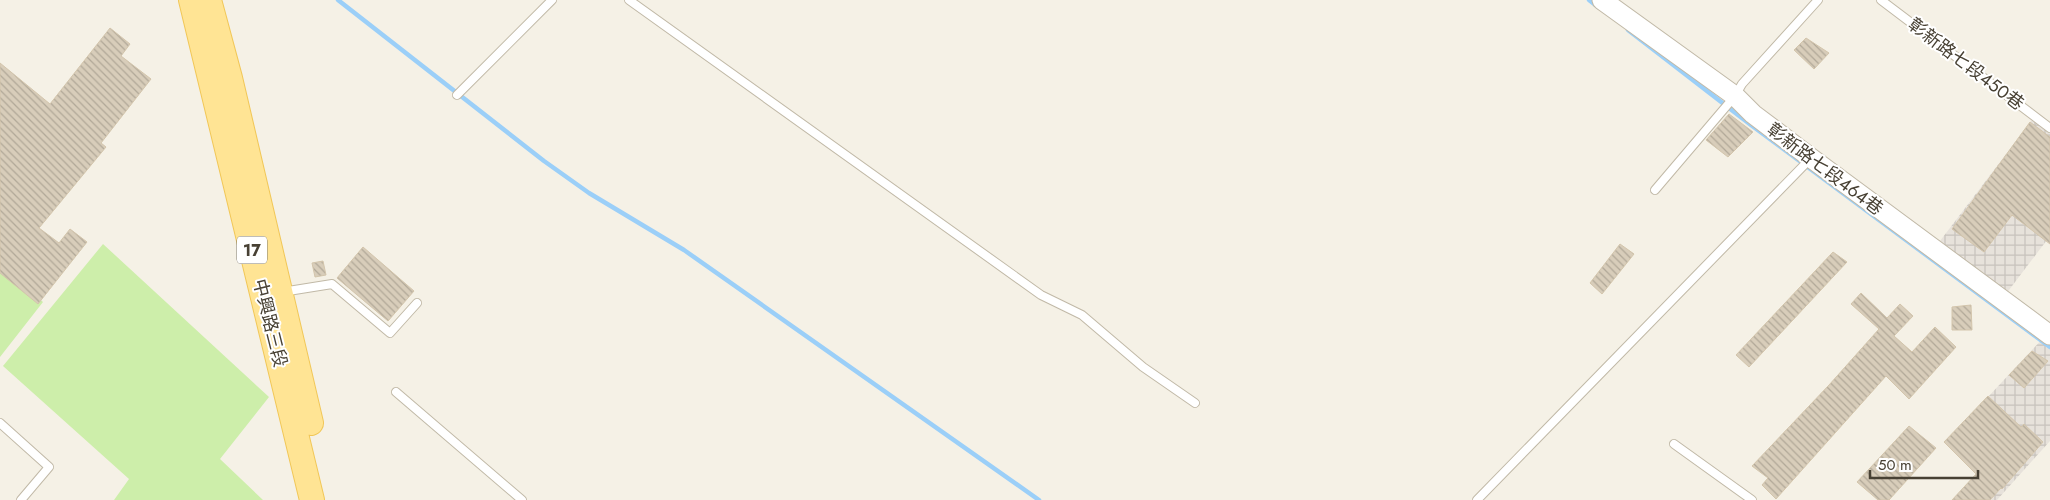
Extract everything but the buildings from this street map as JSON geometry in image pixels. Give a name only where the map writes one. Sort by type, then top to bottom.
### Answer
[{"type":"main road","name":"中興路三段","points":[[191,0],[312,500]]},
{"type":"main road","name":"中興路三段","points":[[210,0],[329,500]]},
{"type":"street","name":"彰新路七段464巷","points":[[1602,0],[1735,96],[1753,114],[1810,158],[2050,335]]},
{"type":"lane","points":[[457,94],[552,0]]},
{"type":"lane","points":[[630,0],[1041,295],[1082,315],[1143,367],[1195,403]]},
{"type":"lane","points":[[1655,190],[1735,96],[1742,84],[1818,0]]},
{"type":"lane","name":"彰新路七段450巷","points":[[1881,0],[2050,128]]},
{"type":"lane","points":[[1477,500],[1810,158]]},
{"type":"lane","points":[[280,293],[332,284],[390,333],[417,304]]},
{"type":"lane","points":[[396,392],[522,500]]},
{"type":"lane","points":[[0,423],[49,467],[21,500]]},
{"type":"lane","points":[[1674,444],[1752,500]]},
{"type":"shaded area","points":[[2032,120],[2050,133],[2050,236],[2006,294],[1940,241]]},
{"type":"shaded area","points":[[2045,336],[2050,340],[2050,441],[1997,500],[1953,500],[1977,473],[1945,443]]},
{"type":"green space","points":[[103,244],[269,397],[220,459],[263,500],[114,500],[129,479],[3,366]]},
{"type":"green space","points":[[0,265],[43,302],[0,357]]},
{"type":"waterway","points":[[338,0],[544,161],[589,193],[684,250],[1039,500]]},
{"type":"waterway","points":[[1589,0],[1598,7]]},
{"type":"waterway","points":[[1628,30],[1751,125],[2050,347]]}]
